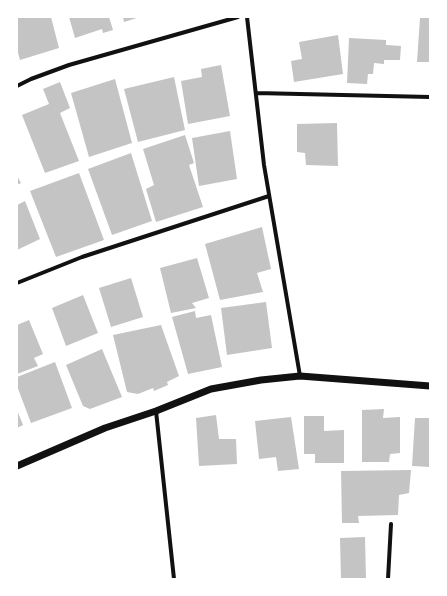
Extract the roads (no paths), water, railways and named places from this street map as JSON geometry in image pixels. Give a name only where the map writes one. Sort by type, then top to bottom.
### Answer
[{"type":"street","points":[[17,86],[31,79],[69,65],[238,17]]},
{"type":"street","points":[[247,17],[264,165],[300,376]]},
{"type":"street","points":[[256,93],[430,97]]},
{"type":"street","points":[[17,283],[88,254],[269,196]]},
{"type":"street","points":[[17,466],[105,428],[156,411],[210,389],[261,380],[300,376],[430,386]]},
{"type":"street","points":[[156,411],[174,579]]},
{"type":"street","points":[[388,579],[391,524]]}]
